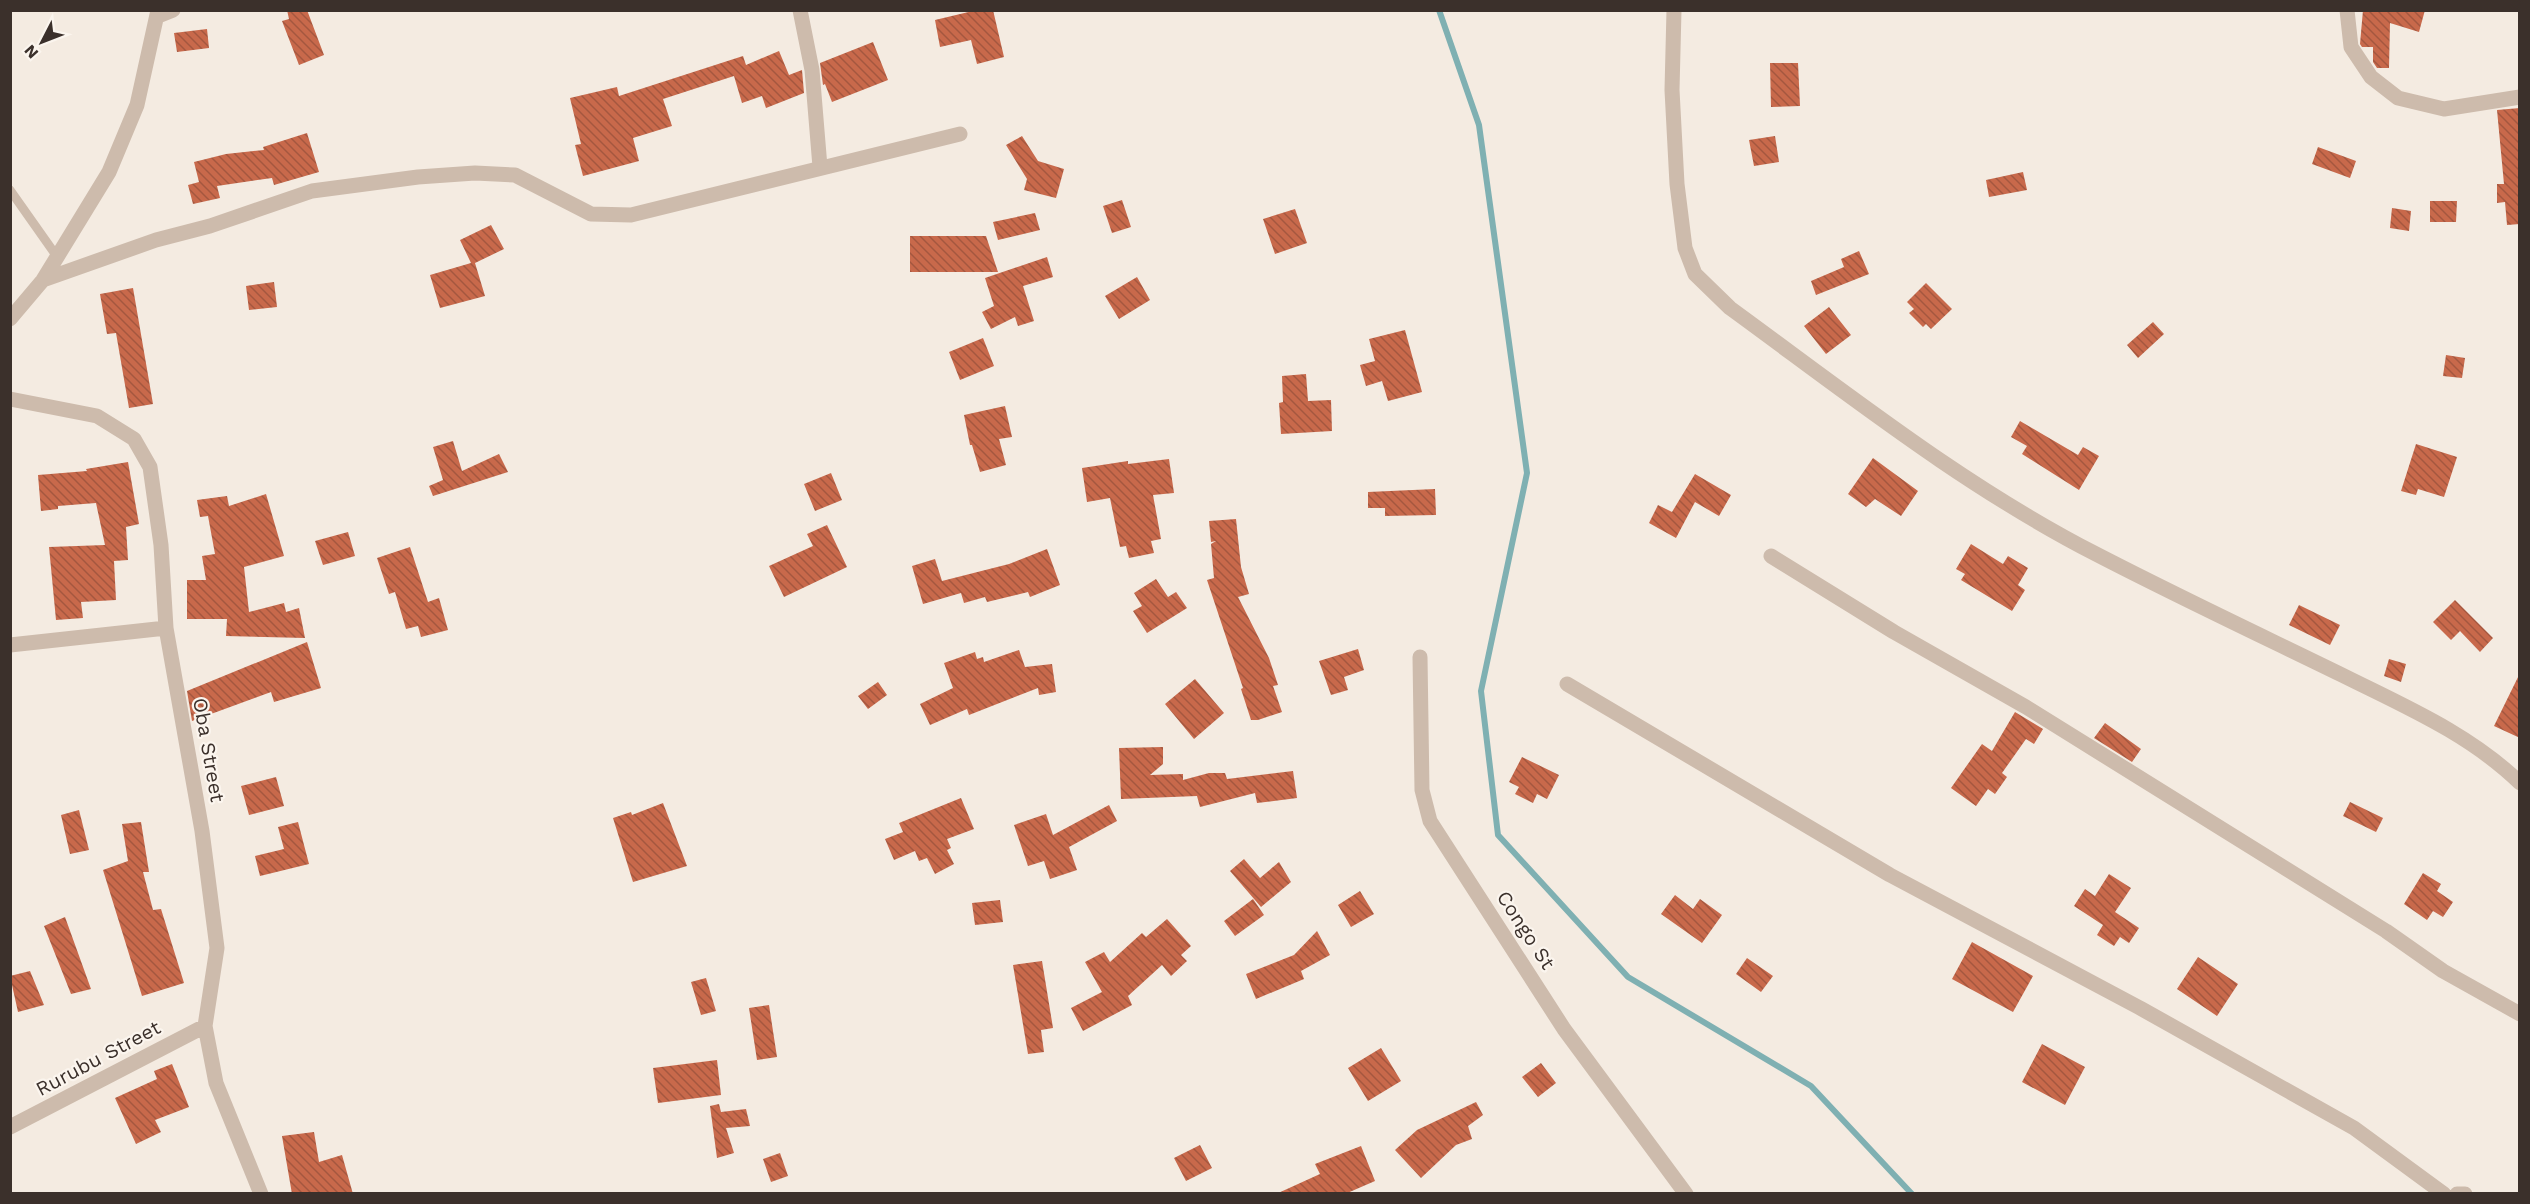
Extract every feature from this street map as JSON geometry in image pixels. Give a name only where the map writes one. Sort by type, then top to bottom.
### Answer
[{"type":"street","points":[[10,319],[43,280],[58,258],[109,172],[122,146],[137,105],[158,13],[173,10]]},
{"type":"street","points":[[800,10],[812,70],[820,167]]},
{"type":"street","points":[[1674,10],[1672,90],[1677,184],[1685,248],[1695,274],[1730,308],[1982,488],[2094,553],[2416,712],[2470,742],[2500,764],[2520,783]]},
{"type":"street","points":[[2346,10],[2351,47],[2371,77],[2398,98],[2444,109],[2520,97]]},
{"type":"street","points":[[43,280],[156,240],[210,226],[312,191],[418,177],[475,173],[515,175],[591,214],[631,215],[960,134]]},
{"type":"street","name":"Oba Street","points":[[10,399],[97,416],[134,439],[150,467],[161,545],[166,628],[202,831],[218,948],[205,1026],[216,1083],[261,1194]]},
{"type":"street","points":[[1771,556],[1894,632],[2026,707],[2386,931],[2443,971],[2520,1014]]},
{"type":"street","points":[[10,645],[166,628]]},
{"type":"street","name":"Congo St","points":[[1420,657],[1422,790],[1430,821],[1564,1029],[1686,1194]]},
{"type":"street","points":[[1567,684],[1890,875],[2140,1008],[2354,1128],[2444,1194]]},
{"type":"street","name":"Rurubu Street","points":[[10,1127],[205,1026]]},
{"type":"street","points":[[2457,1194],[2465,1194]]},
{"type":"lane","points":[[10,190],[58,258]]},
{"type":"building","points":[[287,10],[307,10],[324,55],[299,65],[282,21],[289,19]]},
{"type":"building","points":[[977,10],[993,10],[1004,57],[977,64],[971,40],[940,47],[935,20]]},
{"type":"building","points":[[2363,10],[2425,10],[2419,32],[2390,23],[2389,68],[2377,68],[2373,62],[2373,47],[2362,47],[2360,44]]},
{"type":"building","points":[[207,29],[209,48],[177,52],[174,33]]},
{"type":"building","points":[[873,42],[888,80],[832,102],[825,84],[823,85],[820,63]]},
{"type":"building","points":[[779,51],[789,75],[802,70],[804,93],[766,108],[762,96],[742,103],[734,76],[663,99],[672,126],[633,138],[639,161],[583,176],[575,145],[581,144],[570,98],[617,87],[619,96],[743,56],[746,65]]},
{"type":"building","points":[[1770,63],[1798,63],[1800,106],[1771,107]]},
{"type":"building","points":[[2520,108],[2520,224],[2507,225],[2505,202],[2497,203],[2497,184],[2504,184],[2497,110]]},
{"type":"building","points":[[307,133],[319,172],[274,185],[272,178],[217,186],[220,198],[193,204],[188,185],[199,182],[194,162],[226,154],[264,150],[263,147]]},
{"type":"building","points":[[1022,136],[1038,161],[1064,169],[1056,198],[1024,190],[1027,179],[1006,145]]},
{"type":"building","points":[[1775,136],[1779,162],[1754,166],[1749,140]]},
{"type":"building","points":[[2318,147],[2356,161],[2350,178],[2312,164]]},
{"type":"building","points":[[2023,172],[2027,190],[1989,197],[1986,180]]},
{"type":"building","points":[[1122,200],[1131,227],[1112,233],[1103,206]]},
{"type":"building","points":[[2430,201],[2457,201],[2456,222],[2430,222]]},
{"type":"building","points":[[2392,208],[2411,211],[2409,231],[2390,228]]},
{"type":"building","points":[[1295,209],[1307,243],[1275,254],[1263,219]]},
{"type":"building","points":[[1035,213],[1040,230],[998,240],[993,222]]},
{"type":"building","points":[[491,225],[504,249],[475,263],[485,296],[440,308],[430,275],[471,263],[460,240]]},
{"type":"building","points":[[910,236],[986,236],[998,272],[910,272]]},
{"type":"building","points":[[1859,251],[1869,274],[1816,295],[1811,281],[1844,267],[1841,259]]},
{"type":"building","points":[[1047,257],[1053,277],[1023,286],[1034,321],[1018,326],[1015,317],[991,329],[982,312],[994,306],[985,278]]},
{"type":"building","points":[[1137,277],[1150,300],[1119,319],[1105,296]]},
{"type":"building","points":[[274,282],[277,307],[249,310],[246,286]]},
{"type":"building","points":[[1926,283],[1952,309],[1931,329],[1926,324],[1923,327],[1909,313],[1914,309],[1907,302]]},
{"type":"building","points":[[133,288],[153,404],[129,408],[116,333],[107,334],[100,294]]},
{"type":"building","points":[[1829,307],[1851,335],[1826,354],[1804,326]]},
{"type":"building","points":[[2153,322],[2164,334],[2138,358],[2127,345]]},
{"type":"building","points":[[1405,330],[1422,392],[1388,401],[1382,381],[1366,386],[1360,365],[1375,361],[1369,339]]},
{"type":"building","points":[[983,338],[994,366],[960,380],[949,352]]},
{"type":"building","points":[[2446,355],[2465,358],[2462,378],[2443,376]]},
{"type":"building","points":[[1306,374],[1308,401],[1331,400],[1332,431],[1281,434],[1279,403],[1283,402],[1282,376]]},
{"type":"building","points":[[1005,406],[1012,437],[999,439],[1006,465],[980,472],[972,445],[970,445],[964,415]]},
{"type":"building","points":[[2020,421],[2078,455],[2083,447],[2099,456],[2079,490],[2022,454],[2027,446],[2011,437]]},
{"type":"building","points":[[453,441],[462,471],[499,454],[508,472],[433,496],[429,486],[443,480],[433,447]]},
{"type":"building","points":[[2416,444],[2457,457],[2444,497],[2418,489],[2416,495],[2401,491]]},
{"type":"building","points":[[1873,458],[1918,491],[1901,516],[1875,499],[1866,507],[1848,494]]},
{"type":"building","points":[[1169,459],[1174,493],[1153,495],[1161,539],[1151,541],[1154,553],[1129,558],[1126,546],[1120,547],[1110,498],[1087,502],[1082,468],[1128,461],[1128,464]]},
{"type":"building","points":[[128,462],[139,524],[126,527],[128,560],[114,561],[116,600],[81,602],[83,618],[56,620],[49,547],[105,545],[96,503],[58,506],[58,509],[41,511],[38,475],[87,471],[86,469]]},
{"type":"building","points":[[831,473],[842,500],[815,511],[804,484]]},
{"type":"building","points":[[1695,474],[1731,495],[1719,516],[1695,502],[1676,538],[1649,523],[1658,505],[1672,512]]},
{"type":"building","points":[[1435,489],[1436,515],[1385,516],[1385,508],[1368,508],[1368,492]]},
{"type":"building","points":[[266,494],[284,556],[244,567],[249,612],[284,603],[286,612],[299,608],[305,638],[226,636],[227,619],[187,619],[187,580],[206,580],[202,556],[215,554],[208,516],[200,517],[197,500],[227,496],[229,506]]},
{"type":"building","points":[[1236,519],[1241,567],[1249,594],[1238,597],[1269,658],[1278,685],[1273,686],[1282,712],[1258,720],[1251,720],[1241,689],[1243,688],[1207,580],[1214,578],[1211,544],[1216,541],[1211,542],[1209,521]]},
{"type":"building","points":[[827,525],[847,567],[784,597],[769,566],[813,546],[807,534]]},
{"type":"building","points":[[348,532],[355,556],[323,565],[315,541]]},
{"type":"building","points":[[1971,544],[2003,564],[2008,556],[2028,568],[2018,585],[2025,590],[2012,611],[1961,580],[1965,574],[1956,569]]},
{"type":"building","points":[[410,547],[428,602],[439,598],[448,630],[421,637],[418,626],[406,629],[395,592],[389,594],[377,558]]},
{"type":"building","points":[[1047,549],[1060,585],[1030,597],[1028,592],[987,602],[985,597],[964,603],[961,593],[923,604],[912,566],[935,559],[942,581],[1009,564]]},
{"type":"building","points":[[1156,579],[1168,597],[1176,592],[1187,608],[1147,633],[1133,611],[1142,606],[1134,593]]},
{"type":"building","points":[[2455,600],[2493,638],[2480,652],[2460,631],[2451,640],[2433,622]]},
{"type":"building","points":[[2299,605],[2340,625],[2330,645],[2289,625]]},
{"type":"building","points":[[307,642],[321,688],[274,702],[271,692],[192,721],[187,691]]},
{"type":"building","points":[[1358,649],[1364,670],[1344,677],[1348,690],[1331,695],[1319,661]]},
{"type":"building","points":[[1019,650],[1025,667],[1052,664],[1056,692],[1039,695],[1038,688],[969,715],[967,709],[930,725],[920,704],[953,688],[944,663],[975,652],[977,659],[983,657],[984,662]]},
{"type":"building","points":[[2389,659],[2406,664],[2401,682],[2384,676]]},
{"type":"building","points":[[2520,673],[2520,738],[2494,726]]},
{"type":"building","points":[[1195,679],[1224,713],[1194,739],[1165,704]]},
{"type":"building","points":[[878,682],[887,695],[868,709],[858,696]]},
{"type":"building","points":[[2015,712],[2043,729],[2034,744],[2026,739],[2002,773],[2007,777],[1995,794],[1988,789],[1976,806],[1951,788],[1982,744],[1992,751]]},
{"type":"building","points":[[2105,723],[2141,749],[2132,762],[2094,738]]},
{"type":"building","points":[[1163,747],[1163,764],[1150,775],[1183,774],[1183,780],[1209,773],[1225,773],[1227,779],[1293,771],[1297,798],[1257,803],[1255,793],[1200,807],[1197,796],[1121,799],[1119,748]]},
{"type":"building","points":[[1522,757],[1559,775],[1547,799],[1537,794],[1533,803],[1515,794],[1519,787],[1509,782]]},
{"type":"building","points":[[276,777],[284,806],[249,815],[241,786]]},
{"type":"building","points":[[961,798],[974,829],[947,839],[951,848],[947,850],[954,864],[935,874],[927,858],[919,861],[915,851],[894,860],[885,839],[903,832],[899,823]]},
{"type":"building","points":[[2350,802],[2383,818],[2376,832],[2343,816]]},
{"type":"building","points":[[663,803],[687,866],[633,882],[613,818],[631,812],[632,815]]},
{"type":"building","points":[[1109,805],[1117,821],[1069,847],[1077,870],[1050,879],[1044,861],[1028,866],[1014,825],[1046,814],[1053,835]]},
{"type":"building","points":[[79,810],[89,850],[70,854],[61,815]]},
{"type":"building","points":[[141,822],[149,872],[143,872],[153,910],[161,909],[184,983],[142,996],[103,870],[128,861],[122,824]]},
{"type":"building","points":[[298,822],[309,864],[260,876],[255,856],[284,849],[278,827]]},
{"type":"building","points":[[1244,859],[1260,878],[1279,862],[1291,882],[1261,907],[1230,871]]},
{"type":"building","points":[[2423,873],[2441,884],[2437,891],[2453,902],[2443,917],[2433,911],[2427,920],[2404,904]]},
{"type":"building","points":[[2109,874],[2131,888],[2115,912],[2139,928],[2129,943],[2120,937],[2114,946],[2097,935],[2103,925],[2074,906],[2085,889],[2095,896]]},
{"type":"building","points":[[1360,891],[1374,914],[1351,927],[1338,905]]},
{"type":"building","points":[[1675,895],[1693,909],[1700,899],[1722,915],[1702,943],[1661,914]]},
{"type":"building","points":[[1253,899],[1264,915],[1235,936],[1224,921]]},
{"type":"building","points":[[1000,900],[1003,922],[975,925],[972,903]]},
{"type":"building","points":[[65,917],[91,989],[71,994],[44,926]]},
{"type":"building","points":[[1167,919],[1191,946],[1181,955],[1187,961],[1171,976],[1162,965],[1128,996],[1132,1005],[1083,1031],[1071,1008],[1102,992],[1085,962],[1104,952],[1110,962],[1142,933],[1146,937]]},
{"type":"building","points":[[1317,931],[1330,955],[1301,971],[1304,979],[1256,999],[1246,974],[1294,955]]},
{"type":"building","points":[[1972,942],[2033,976],[2013,1012],[1952,979]]},
{"type":"building","points":[[2198,957],[2238,984],[2217,1016],[2177,989]]},
{"type":"building","points":[[1747,958],[1773,976],[1761,992],[1736,974]]},
{"type":"building","points":[[1042,961],[1053,1028],[1041,1030],[1044,1052],[1028,1054],[1013,965]]},
{"type":"building","points":[[30,971],[44,1005],[18,1012],[10,976]]},
{"type":"building","points":[[706,978],[716,1011],[701,1015],[691,982]]},
{"type":"building","points":[[769,1005],[777,1057],[757,1060],[749,1008]]},
{"type":"building","points":[[2042,1044],[2085,1067],[2065,1105],[2022,1082]]},
{"type":"building","points":[[1381,1048],[1401,1081],[1368,1101],[1348,1068]]},
{"type":"building","points":[[717,1060],[721,1095],[658,1103],[653,1068]]},
{"type":"building","points":[[1541,1063],[1556,1083],[1538,1097],[1522,1077]]},
{"type":"building","points":[[172,1064],[189,1107],[155,1120],[161,1132],[136,1144],[115,1098],[157,1079],[154,1071]]},
{"type":"building","points":[[1476,1102],[1483,1115],[1468,1126],[1472,1139],[1456,1145],[1421,1178],[1395,1150],[1417,1130]]},
{"type":"building","points":[[719,1104],[721,1112],[746,1109],[750,1126],[726,1128],[734,1153],[717,1158],[710,1106]]},
{"type":"building","points":[[314,1132],[319,1162],[342,1155],[353,1194],[292,1194],[282,1136]]},
{"type":"building","points":[[1200,1145],[1212,1168],[1186,1181],[1174,1158]]},
{"type":"building","points":[[1361,1146],[1375,1181],[1345,1194],[1276,1194],[1320,1174],[1315,1164]]},
{"type":"building","points":[[780,1153],[788,1176],[771,1182],[763,1159]]},
{"type":"waterway","points":[[1439,10],[1479,125],[1527,473],[1481,691],[1498,835],[1628,977],[1811,1086],[1912,1194]]}]
